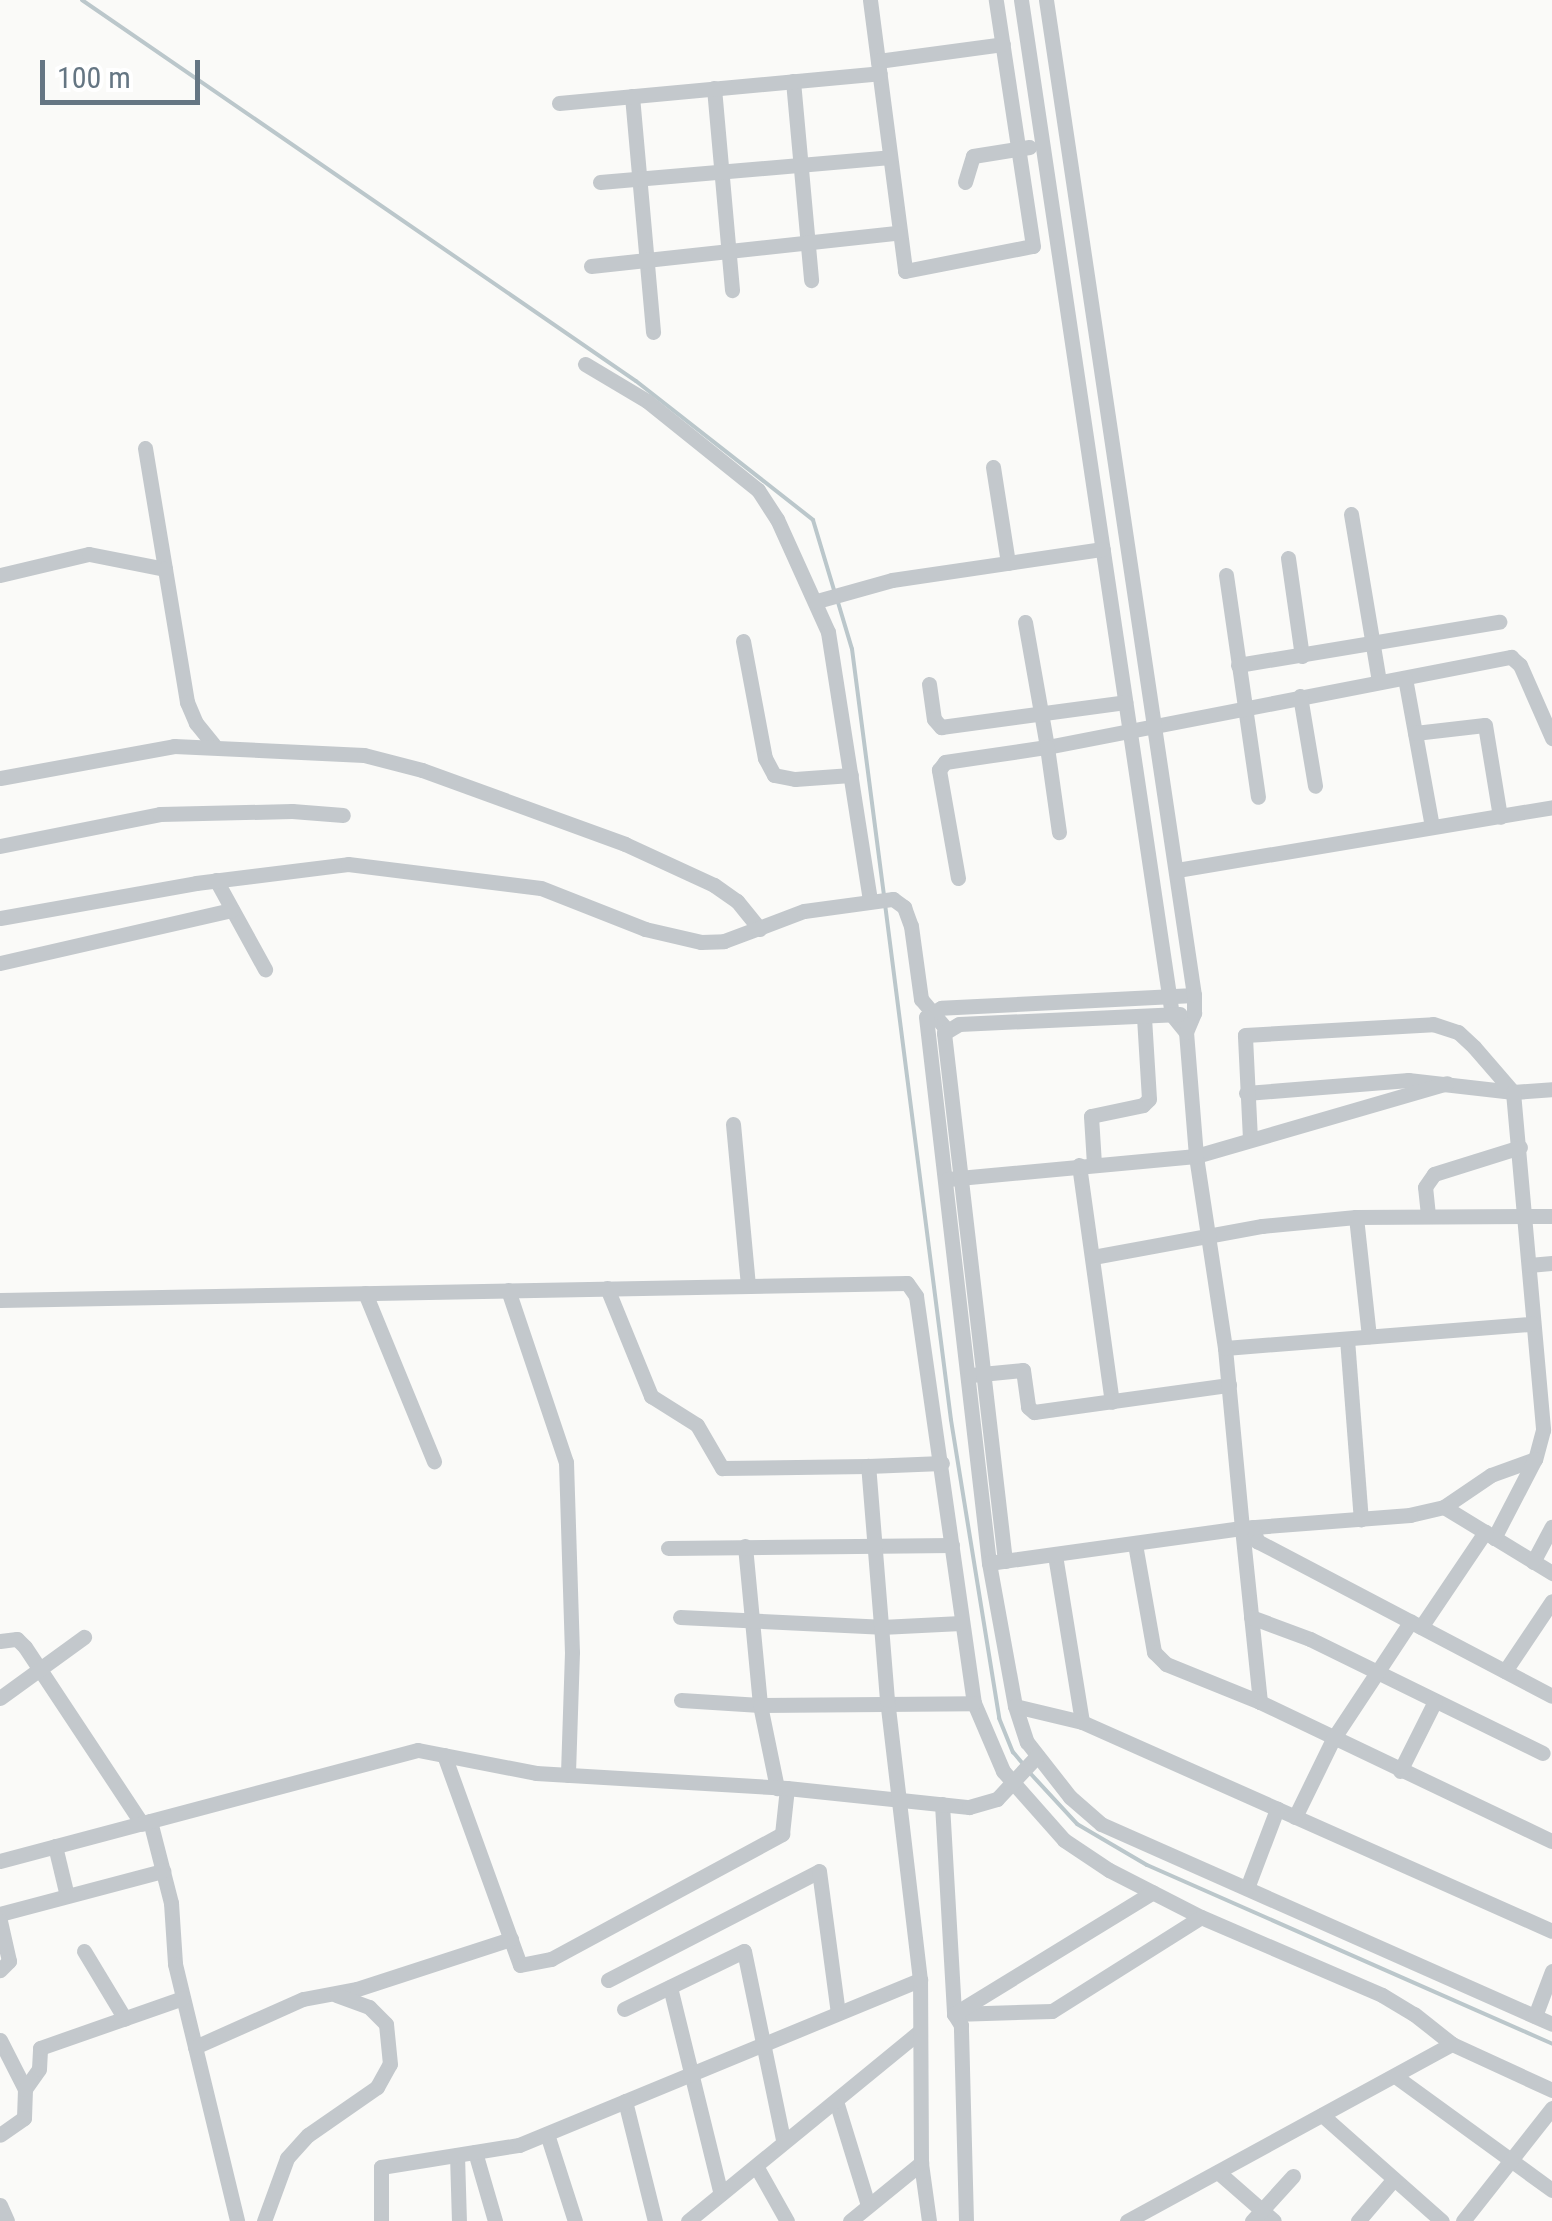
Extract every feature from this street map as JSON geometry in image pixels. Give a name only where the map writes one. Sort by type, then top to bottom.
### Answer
[{"type":"street","points":[[870,0],[905,272],[1030,250],[1034,237],[996,0]]},
{"type":"street","points":[[1021,0],[1172,1015],[1186,1032]]},
{"type":"street","points":[[1046,0],[1194,995],[1194,1013],[1186,1032],[1196,1156],[1248,1527],[1251,1618],[1260,1702]]},
{"type":"street","points":[[559,103],[793,81],[1003,44]]},
{"type":"street","points":[[793,81],[811,280]]},
{"type":"street","points":[[714,88],[732,290]]},
{"type":"street","points":[[632,96],[653,332]]},
{"type":"street","points":[[1037,105],[1062,102]]},
{"type":"street","points":[[965,182],[974,156],[1068,141]]},
{"type":"street","points":[[600,182],[890,157]]},
{"type":"street","points":[[591,266],[896,233]]},
{"type":"street","points":[[585,364],[646,401],[758,490],[824,598],[851,775],[880,900]]},
{"type":"street","points":[[1087,440],[1112,436]]},
{"type":"street","points":[[144,448],[187,702],[196,723],[214,745]]},
{"type":"street","points":[[993,467],[1008,563]]},
{"type":"street","points":[[1351,514],[1379,682]]},
{"type":"street","points":[[824,598],[850,590],[1103,549]]},
{"type":"street","points":[[0,575],[89,554],[165,569]]},
{"type":"street","points":[[1288,558],[1302,656]]},
{"type":"street","points":[[1226,575],[1258,798]]},
{"type":"street","points":[[1025,622],[1059,832]]},
{"type":"street","points":[[1238,666],[1500,622]]},
{"type":"street","points":[[743,641],[765,758],[774,775],[796,780],[851,775]]},
{"type":"street","points":[[958,878],[939,770],[945,762],[1130,733],[1245,705],[1511,657],[1520,665],[1552,738]]},
{"type":"street","points":[[1405,678],[1432,827]]},
{"type":"street","points":[[929,684],[934,719],[941,726],[1125,702]]},
{"type":"street","points":[[1300,696],[1315,786]]},
{"type":"street","points":[[1415,734],[1484,725],[1500,817]]},
{"type":"street","points":[[0,778],[174,746],[214,745],[364,756],[422,770],[626,844],[714,885],[738,901],[760,929]]},
{"type":"street","points":[[1176,870],[1552,807]]},
{"type":"street","points":[[0,846],[160,814],[292,810],[344,816]]},
{"type":"street","points":[[0,918],[297,868],[381,866],[541,888],[676,939],[724,940],[804,912],[880,900],[901,903],[912,926],[921,999],[928,1013],[946,1029]]},
{"type":"street","points":[[216,880],[265,969]]},
{"type":"street","points":[[0,963],[232,910]]},
{"type":"street","points":[[928,1013],[941,1008],[1194,995]]},
{"type":"street","points":[[928,1013],[926,1029],[951,1179],[1015,1706],[1037,1756],[1070,1797],[1102,1824],[1552,2024]]},
{"type":"street","points":[[946,1029],[959,1024],[1194,1013]]},
{"type":"street","points":[[1112,1402],[1093,1256],[1087,1164],[1091,1116],[1143,1105],[1150,1099],[1144,1017]]},
{"type":"street","points":[[1250,1139],[1245,1035],[1432,1024],[1458,1032],[1513,1092],[1528,1218],[1533,1324],[1545,1389],[1542,1440],[1535,1459],[1489,1535],[1376,1671],[1333,1740],[1294,1817]]},
{"type":"street","points":[[946,1029],[943,1038],[951,1179]]},
{"type":"street","points":[[1246,1093],[1378,1081],[1448,1083],[1513,1092],[1552,1089]]},
{"type":"street","points":[[951,1179],[1196,1156],[1448,1083]]},
{"type":"street","points":[[733,1124],[748,1285]]},
{"type":"street","points":[[1428,1216],[1424,1187],[1434,1174],[1520,1147]]},
{"type":"street","points":[[1093,1256],[1208,1235],[1356,1216],[1552,1216]]},
{"type":"street","points":[[1356,1216],[1369,1336]]},
{"type":"street","points":[[1529,1265],[1552,1263]]},
{"type":"street","points":[[0,1300],[892,1282],[913,1286],[942,1463],[960,1623],[974,1703],[996,1755],[1013,1782],[1064,1840],[1153,1892],[1201,1918],[1382,1996],[1452,2044],[1552,2090]]},
{"type":"street","points":[[607,1288],[651,1396],[697,1425],[722,1468],[942,1463]]},
{"type":"street","points":[[508,1290],[566,1462],[572,1652],[568,1775]]},
{"type":"street","points":[[366,1293],[434,1462]]},
{"type":"street","points":[[1225,1348],[1533,1324]]},
{"type":"street","points":[[1347,1338],[1360,1519]]},
{"type":"street","points":[[974,1375],[1023,1370],[1028,1407],[1034,1412],[1229,1385]]},
{"type":"street","points":[[997,1562],[1248,1527],[1444,1508],[1491,1476],[1535,1459]]},
{"type":"street","points":[[868,1466],[887,1700],[902,1800],[920,1980],[922,2163],[929,2221]]},
{"type":"street","points":[[1444,1508],[1552,1573]]},
{"type":"street","points":[[1248,1527],[1257,1541],[1552,1696]]},
{"type":"street","points":[[1533,1562],[1552,1527]]},
{"type":"street","points":[[1135,1544],[1158,1658],[1260,1702],[1552,1842]]},
{"type":"street","points":[[668,1548],[952,1545]]},
{"type":"street","points":[[444,1755],[520,1964],[552,1959],[782,1834],[782,1788],[760,1704],[744,1546]]},
{"type":"street","points":[[1055,1556],[1082,1722]]},
{"type":"street","points":[[1506,1671],[1552,1601]]},
{"type":"street","points":[[680,1617],[881,1627],[960,1623]]},
{"type":"street","points":[[1251,1618],[1310,1639],[1543,1752]]},
{"type":"street","points":[[0,1698],[84,1637]]},
{"type":"street","points":[[0,1641],[17,1639],[146,1823],[163,1871],[183,1998],[237,2221]]},
{"type":"street","points":[[681,1700],[760,1704],[887,1700],[974,1703]]},
{"type":"street","points":[[1400,1771],[1436,1701]]},
{"type":"street","points":[[1015,1706],[1082,1722],[1552,1931]]},
{"type":"street","points":[[0,1861],[418,1750],[568,1775],[782,1788],[980,1806],[1004,1794],[1037,1756]]},
{"type":"street","points":[[942,1804],[954,2014],[961,2025],[966,2221]]},
{"type":"street","points":[[1247,1888],[1277,1809]]},
{"type":"street","points":[[55,1846],[67,1896]]},
{"type":"street","points":[[0,1970],[9,1961],[0,1918],[163,1871]]},
{"type":"street","points":[[608,1980],[819,1871],[838,2013]]},
{"type":"street","points":[[954,2014],[1153,1892]]},
{"type":"street","points":[[954,2014],[1052,2011],[1201,1918]]},
{"type":"street","points":[[195,2047],[303,1999],[332,1994],[511,1939]]},
{"type":"street","points":[[84,1951],[125,2019]]},
{"type":"street","points":[[624,2010],[744,1951],[783,2140]]},
{"type":"street","points":[[1535,2016],[1552,1971]]},
{"type":"street","points":[[381,2221],[381,2166],[520,2145],[764,2040],[920,1980]]},
{"type":"street","points":[[670,1987],[695,2072],[721,2194]]},
{"type":"street","points":[[264,2221],[287,2158],[308,2135],[377,2087],[390,2064],[386,2024],[369,2008],[332,1994]]},
{"type":"street","points":[[25,2089],[35,2078],[40,2048],[183,1998]]},
{"type":"street","points":[[691,2220],[783,2140],[918,2033]]},
{"type":"street","points":[[0,2040],[25,2089],[24,2118],[0,2135]]},
{"type":"street","points":[[1128,2221],[1452,2044]]},
{"type":"street","points":[[1395,2076],[1552,2190]]},
{"type":"street","points":[[836,2100],[868,2206]]},
{"type":"street","points":[[625,2101],[656,2221]]},
{"type":"street","points":[[1463,2221],[1552,2108]]},
{"type":"street","points":[[1322,2116],[1442,2221]]},
{"type":"street","points":[[547,2134],[575,2221]]},
{"type":"street","points":[[475,2152],[495,2221]]},
{"type":"street","points":[[457,2155],[459,2221]]},
{"type":"street","points":[[850,2221],[922,2163]]},
{"type":"street","points":[[756,2166],[787,2221]]},
{"type":"street","points":[[1218,2172],[1262,2217],[1293,2176]]},
{"type":"street","points":[[1358,2221],[1394,2179]]},
{"type":"street","points":[[0,2204],[7,2221]]},
{"type":"waterway","points":[[82,0],[636,381],[813,520],[834,590]]},
{"type":"waterway","points":[[837,599],[852,649],[884,895]]},
{"type":"waterway","points":[[885,904],[951,1420],[999,1718],[1013,1752],[1024,1765]]},
{"type":"waterway","points":[[1030,1773],[1077,1824],[1147,1865],[1552,2044]]}]
